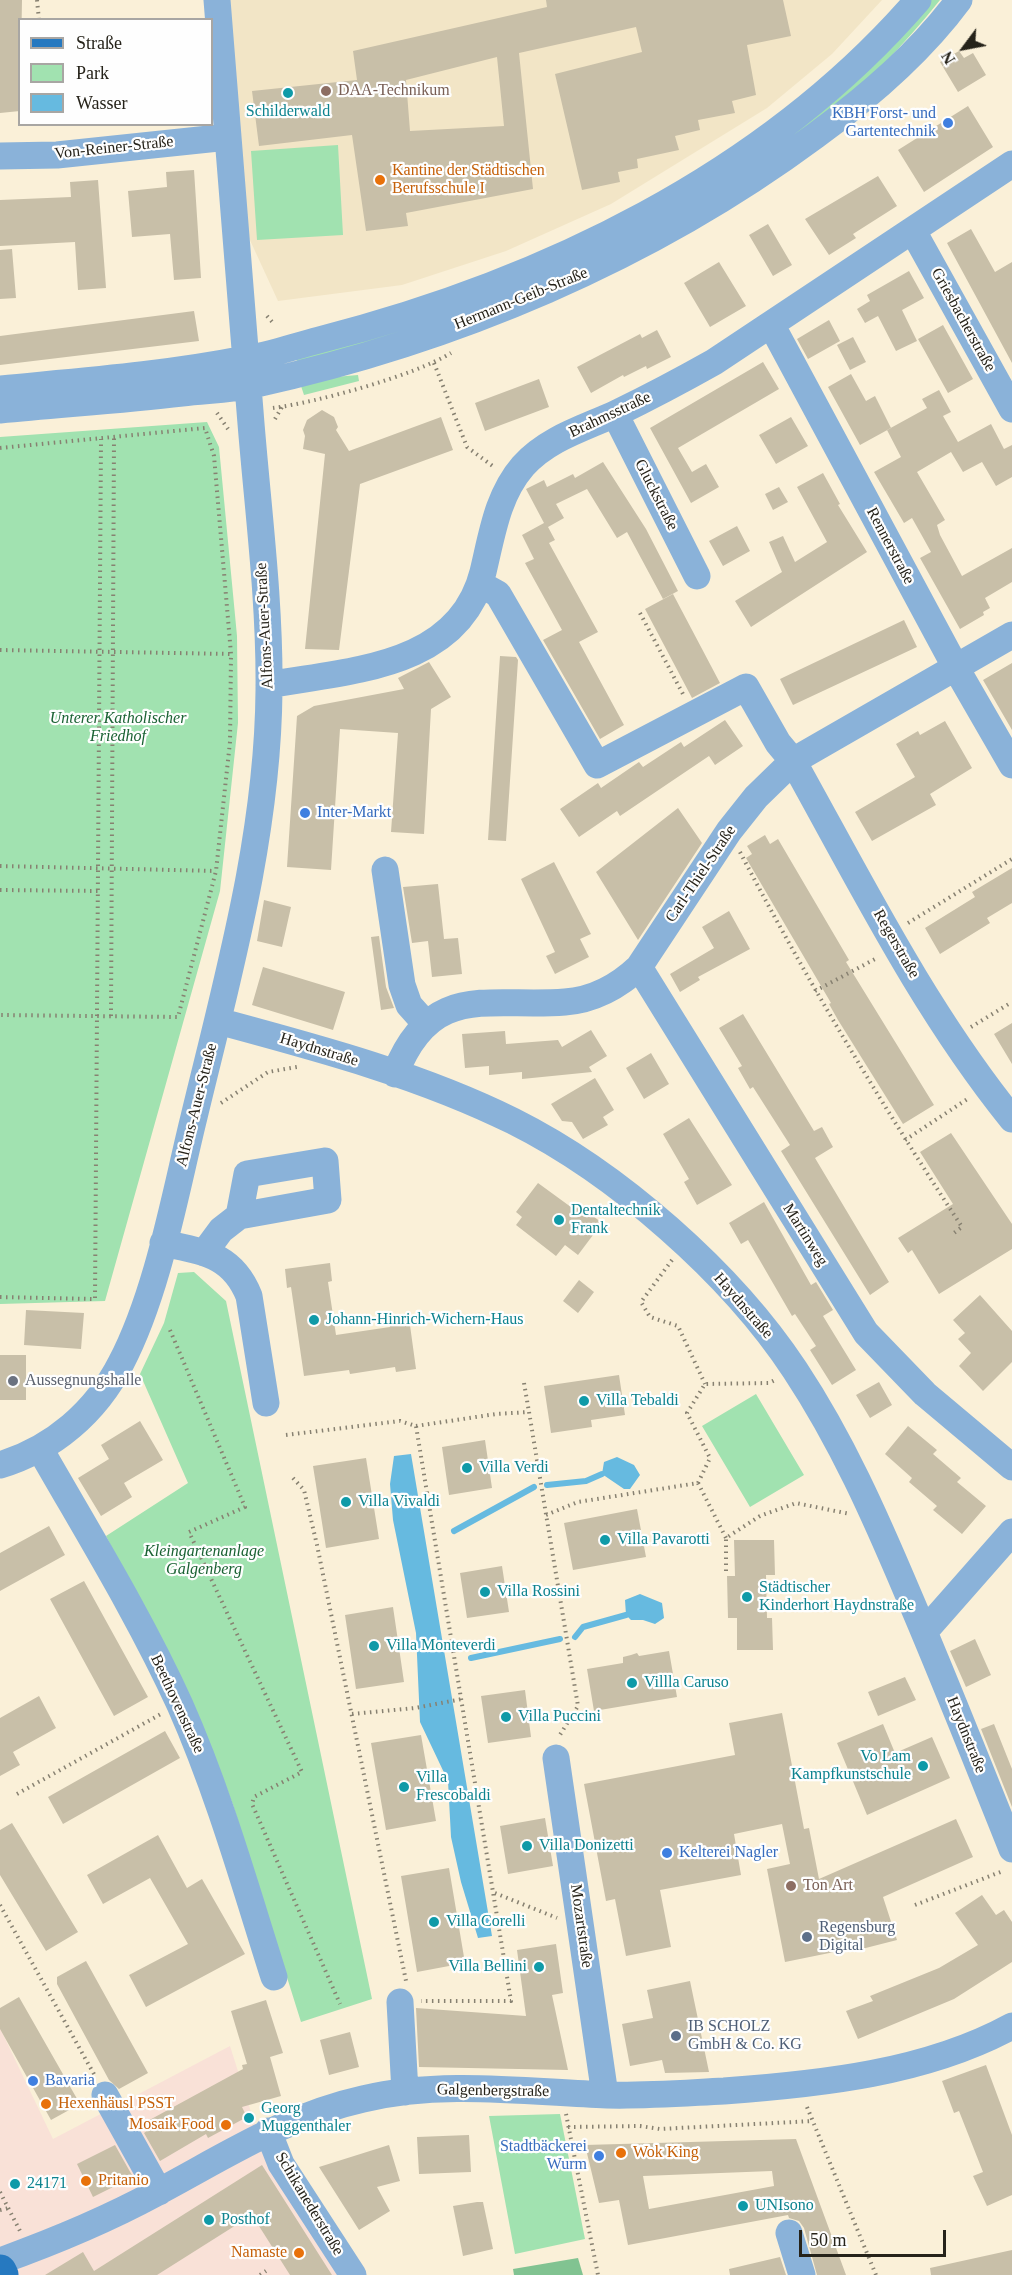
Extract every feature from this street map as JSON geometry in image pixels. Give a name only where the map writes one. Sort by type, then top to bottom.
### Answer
[{"type":"street","name":"Alfons-Auer-Straße","points":[[0,1465],[40,1449],[71,1428],[91,1408],[122,1362],[164,1243],[218,1021],[257,840],[268,753],[269,685],[248,372],[217,0]]},
{"type":"street","name":"Hermann-Geib-Straße","points":[[0,410],[205,390],[248,372],[508,279],[594,241],[760,143],[825,93],[880,44],[918,0]]},
{"type":"street","name":"Hermann-Geib-Straße","points":[[0,389],[157,373],[248,372],[423,337],[523,301],[607,263],[694,217],[782,160],[844,115],[898,68],[959,0]]},
{"type":"street","name":"Von-Reiner-Straße","points":[[0,156],[57,155],[228,137]]},
{"type":"street","name":"Brahmsstraße","points":[[269,685],[380,665],[418,652],[447,633],[469,609],[480,584],[499,506],[513,480],[544,447],[589,423],[615,414],[714,362],[772,326],[1012,164]]},
{"type":"street","name":"Griesbacherstraße","points":[[913,231],[1012,409]]},
{"type":"street","name":"Rennerstraße","points":[[772,326],[956,668],[1012,765]]},
{"type":"street","name":"Gluckstraße","points":[[615,414],[697,576]]},
{"type":"street","points":[[480,584],[498,594],[597,765],[692,713]]},
{"type":"street","name":"Carl-Thiel-Straße","points":[[396,1074],[404,1051],[426,1024],[452,1010],[479,1001],[566,1002],[589,998],[611,988],[639,967],[729,831],[756,797],[793,761],[1012,635]]},
{"type":"street","name":"Regerstraße","points":[[692,713],[746,687],[778,743],[793,761],[893,941],[952,1038],[986,1087],[1012,1119]]},
{"type":"street","points":[[385,870],[402,985],[410,1005],[426,1024]]},
{"type":"street","name":"Martinweg","points":[[639,967],[866,1333],[925,1394],[1012,1467]]},
{"type":"street","name":"Haydnstraße","points":[[218,1021],[333,1052],[396,1074],[512,1121],[556,1144],[593,1169],[685,1243],[726,1285],[794,1369],[831,1429],[872,1508],[1012,1851]]},
{"type":"street","points":[[204,1253],[221,1230],[240,1216]]},
{"type":"street","points":[[164,1243],[204,1253],[232,1267],[242,1280],[249,1296],[266,1403]]},
{"type":"street","name":"Beethovenstraße","points":[[40,1449],[95,1545],[179,1704],[218,1799],[274,1977]]},
{"type":"street","points":[[924,1632],[1012,1532]]},
{"type":"street","name":"Mozartstraße","points":[[556,1758],[605,2095]]},
{"type":"street","points":[[402,2007],[405,2092]]},
{"type":"street","name":"Galgenbergstraße","points":[[0,2261],[47,2244],[159,2192],[268,2131],[363,2098],[405,2092],[458,2089],[658,2096],[799,2085],[926,2061],[984,2040],[1012,2026]]},
{"type":"street","points":[[105,2095],[159,2192]]},
{"type":"street","name":"Schikanederstraße","points":[[268,2131],[281,2164],[353,2275]]},
{"type":"street","points":[[789,2233],[802,2275]]},
{"type":"path","points":[[37,0],[39,18]]},
{"type":"path","points":[[244,329],[274,324],[280,327]]},
{"type":"path","points":[[423,337],[466,447],[513,480]]},
{"type":"path","points":[[205,390],[207,408],[217,413],[230,438]]},
{"type":"path","points":[[0,448],[205,428],[214,456],[231,654],[230,742],[216,871],[178,1017],[0,1015]]},
{"type":"path","points":[[111,1016],[114,438]]},
{"type":"path","points":[[0,1297],[95,1299],[102,439]]},
{"type":"path","points":[[640,613],[692,713]]},
{"type":"path","points":[[0,650],[231,654]]},
{"type":"path","points":[[729,831],[814,992],[905,1140],[962,1227],[954,1233]]},
{"type":"path","points":[[814,992],[1012,859]]},
{"type":"path","points":[[0,866],[216,871]]},
{"type":"path","points":[[0,890],[98,891]]},
{"type":"path","points":[[952,1038],[1012,1002]]},
{"type":"path","points":[[194,1117],[217,1106],[268,1072],[300,1066],[333,1052]]},
{"type":"path","points":[[905,1140],[986,1087]]},
{"type":"path","points":[[685,1243],[641,1302],[651,1317],[678,1326],[705,1384]]},
{"type":"path","points":[[170,1330],[245,1507],[189,1532],[302,1772],[254,1797],[252,1804],[340,2004]]},
{"type":"path","points":[[705,1384],[769,1383],[794,1369]]},
{"type":"path","points":[[524,1383],[578,1706],[554,1744],[556,1758]]},
{"type":"path","points":[[698,1483],[710,1458],[687,1413],[705,1384]]},
{"type":"path","points":[[286,1435],[400,1421],[416,1426],[496,1414],[529,1413]]},
{"type":"path","points":[[293,1478],[303,1490],[351,1714],[402,2007],[510,2001],[416,1426]]},
{"type":"path","points":[[546,1515],[578,1502],[698,1483]]},
{"type":"path","points":[[698,1483],[726,1538],[726,1571]]},
{"type":"path","points":[[726,1538],[760,1516],[796,1503],[848,1515],[872,1508]]},
{"type":"path","points":[[351,1714],[415,1708],[462,1700]]},
{"type":"path","points":[[17,1794],[179,1704]]},
{"type":"path","points":[[915,1905],[1012,1851]]},
{"type":"path","points":[[494,1893],[581,1927]]},
{"type":"path","points":[[0,1905],[105,2095]]},
{"type":"path","points":[[799,2085],[876,2275]]},
{"type":"path","points":[[561,2092],[598,2275]]},
{"type":"path","points":[[568,2127],[660,2129],[813,2121]]},
{"type":"path","points":[[0,2192],[9,2208],[0,2210]]},
{"type":"path","points":[[260,2275],[266,2271]]},
{"type":"shaded area","points":[[229,0],[882,0],[832,54],[767,108],[611,204],[506,251],[402,285],[278,301],[249,238]]},
{"type":"shaded area","points":[[0,2028],[53,2139],[230,2046],[264,2153],[341,2275],[0,2275]]},
{"type":"green space","points":[[927,0],[940,0],[897,51],[849,97],[793,140],[677,212],[626,240],[520,290],[410,330],[297,362],[296,356],[382,332],[469,302],[556,268],[641,227],[722,181],[798,127],[867,67]]},
{"type":"green space","points":[[338,145],[343,235],[257,240],[251,151]]},
{"type":"green space","points":[[358,375],[359,381],[304,395],[300,383],[323,378]]},
{"type":"green space","name":"Unterer Katholischer Friedhof","points":[[207,422],[219,447],[237,636],[238,723],[220,891],[105,1301],[0,1304],[0,437]]},
{"type":"green space","name":"Kleingartenanlage Galgenberg","points":[[194,1272],[226,1301],[372,1999],[301,2022],[233,1805],[210,1744],[106,1536],[188,1483],[140,1374],[164,1323],[178,1273]]},
{"type":"green space","points":[[756,1394],[804,1475],[750,1507],[702,1426]]},
{"type":"green space","points":[[560,2114],[585,2239],[515,2254],[489,2116]]},
{"type":"green space","points":[[578,2258],[583,2275],[514,2275],[513,2269]]},
{"type":"water","points":[[411,1454],[492,1936],[478,1938],[461,1882],[451,1837],[448,1781],[420,1722],[416,1633],[393,1520],[390,1484],[394,1456]]},
{"type":"water","points":[[617,1457],[634,1465],[640,1475],[630,1489],[624,1489],[602,1474],[604,1462]]},
{"type":"water","points":[[640,1594],[662,1603],[664,1618],[655,1624],[643,1620],[631,1620],[626,1615],[625,1600]]},
{"type":"building","points":[[0,0],[22,0],[22,18],[18,18],[18,111],[0,113]]},
{"type":"building","points":[[546,0],[783,0],[791,36],[747,45],[756,95],[732,101],[735,113],[698,120],[700,130],[675,136],[679,150],[637,159],[638,168],[618,172],[620,182],[582,190],[555,74],[642,52],[636,27],[519,53],[533,189],[406,213],[408,226],[366,231],[352,135],[259,146],[252,91],[357,80],[353,51],[547,7]],"holes":[[[497,57],[504,126],[410,131],[406,80]]]},
{"type":"building","points":[[959,51],[964,58],[973,53],[986,75],[958,92],[940,62]]},
{"type":"building","points":[[968,106],[993,147],[924,192],[898,150]]},
{"type":"building","points":[[194,170],[201,278],[174,280],[170,234],[132,237],[128,191],[167,187],[166,172]]},
{"type":"building","points":[[878,176],[897,206],[853,234],[856,238],[829,255],[805,219]]},
{"type":"building","points":[[98,180],[106,288],[78,290],[75,242],[0,246],[0,200],[71,197],[70,182]]},
{"type":"building","points":[[768,224],[792,265],[773,276],[749,235]]},
{"type":"building","points":[[971,229],[995,272],[1012,262],[1012,363],[947,243]]},
{"type":"building","points":[[12,249],[16,298],[0,299],[0,250]]},
{"type":"building","points":[[719,262],[746,306],[710,327],[684,283]]},
{"type":"building","points":[[909,271],[924,298],[902,310],[917,341],[896,351],[878,316],[865,323],[857,309],[870,301],[867,295]]},
{"type":"building","points":[[194,311],[199,341],[0,365],[0,336]]},
{"type":"building","points":[[829,320],[840,341],[808,359],[797,339]]},
{"type":"building","points":[[943,325],[973,379],[948,393],[918,339]]},
{"type":"building","points":[[657,330],[671,357],[647,369],[646,366],[624,377],[623,375],[591,393],[577,367],[640,334],[642,338]]},
{"type":"building","points":[[853,337],[866,362],[850,370],[837,345]]},
{"type":"building","points":[[763,362],[779,389],[678,448],[692,472],[706,464],[719,487],[691,503],[650,428]]},
{"type":"building","points":[[851,374],[866,401],[875,396],[891,428],[860,445],[828,387]]},
{"type":"building","points":[[539,379],[549,407],[485,431],[475,403]]},
{"type":"building","points":[[939,390],[951,412],[943,416],[958,442],[991,424],[1004,449],[1012,445],[1012,477],[996,486],[982,462],[963,472],[951,452],[917,472],[945,520],[937,525],[940,535],[962,576],[1012,548],[1012,582],[985,598],[990,608],[983,612],[984,615],[960,629],[920,558],[931,552],[912,518],[904,523],[874,472],[901,457],[887,430],[927,408],[922,399]]},
{"type":"building","points":[[322,410],[334,417],[338,427],[336,430],[349,451],[441,417],[453,450],[360,484],[339,650],[305,649],[325,454],[303,449],[305,436],[303,430],[307,420]]},
{"type":"building","points":[[791,417],[808,446],[776,464],[759,435]]},
{"type":"building","points":[[603,462],[646,529],[678,591],[663,599],[627,532],[617,538],[587,489],[556,504],[564,518],[548,527],[555,540],[549,543],[598,632],[579,642],[624,725],[600,739],[543,640],[562,630],[525,563],[534,559],[522,535],[544,523],[526,489],[544,480],[547,487],[573,474],[575,478]]},
{"type":"building","points":[[823,473],[840,504],[838,505],[867,552],[751,627],[735,601],[782,572],[769,542],[783,536],[795,562],[827,542],[797,487]]},
{"type":"building","points":[[779,487],[788,502],[773,510],[765,494]]},
{"type":"building","points":[[737,526],[750,551],[723,566],[709,541]]},
{"type":"building","points":[[673,594],[720,683],[692,698],[645,609]]},
{"type":"building","points":[[904,620],[917,647],[793,705],[780,679]]},
{"type":"building","points":[[500,656],[516,657],[518,660],[506,841],[488,840]]},
{"type":"building","points":[[429,662],[451,697],[431,709],[424,834],[391,832],[398,733],[340,729],[331,870],[287,867],[297,716],[314,706],[404,689],[398,678]]},
{"type":"building","points":[[1012,663],[1012,730],[983,680]]},
{"type":"building","points":[[725,720],[743,746],[715,765],[709,756],[620,816],[617,811],[579,837],[560,809],[598,783],[601,788],[639,762],[643,767],[681,742],[684,747]]},
{"type":"building","points":[[945,721],[972,768],[930,794],[936,805],[872,841],[855,812],[915,777],[896,744],[918,731],[920,735]]},
{"type":"building","points":[[678,808],[702,843],[638,940],[596,872]]},
{"type":"building","points":[[765,835],[770,844],[778,839],[849,960],[846,962],[934,1105],[903,1124],[838,1020],[829,1004],[831,1003],[746,858],[752,854],[747,846]]},
{"type":"building","points":[[554,862],[591,934],[580,939],[589,957],[555,974],[546,956],[555,952],[521,879]]},
{"type":"building","points":[[1012,868],[1012,903],[987,918],[990,923],[940,954],[925,928],[975,897],[972,892]]},
{"type":"building","points":[[438,884],[444,939],[458,938],[462,974],[432,977],[428,941],[412,943],[403,887]]},
{"type":"building","points":[[264,900],[291,907],[282,947],[257,941]]},
{"type":"building","points":[[729,911],[750,949],[698,977],[700,980],[680,992],[670,974],[714,948],[702,927]]},
{"type":"building","points":[[379,936],[386,987],[394,1008],[381,1010],[371,937]]},
{"type":"building","points":[[263,967],[345,992],[333,1030],[252,1005]]},
{"type":"building","points":[[743,1014],[814,1131],[822,1127],[833,1147],[815,1158],[889,1282],[870,1295],[781,1151],[790,1145],[753,1087],[750,1089],[738,1068],[742,1066],[719,1028]]},
{"type":"building","points":[[1012,1023],[1012,1064],[994,1034]]},
{"type":"building","points":[[591,1030],[607,1056],[589,1067],[592,1072],[522,1079],[522,1072],[489,1075],[489,1066],[465,1068],[462,1034],[505,1031],[506,1044],[558,1040],[562,1047]]},
{"type":"building","points":[[651,1053],[669,1084],[644,1099],[626,1068]]},
{"type":"building","points":[[595,1078],[614,1110],[603,1117],[608,1125],[583,1139],[572,1122],[562,1121],[551,1104]]},
{"type":"building","points":[[689,1118],[732,1185],[697,1205],[684,1182],[689,1179],[663,1134]]},
{"type":"building","points":[[951,1133],[1012,1224],[1012,1249],[939,1294],[912,1250],[908,1253],[898,1238],[953,1204],[920,1152]]},
{"type":"building","name":"Dentaltechnik Frank","points":[[538,1183],[575,1210],[579,1205],[602,1223],[578,1255],[565,1245],[556,1256],[516,1225],[522,1217],[516,1212]]},
{"type":"building","points":[[764,1202],[811,1285],[816,1282],[833,1310],[823,1316],[856,1370],[832,1385],[810,1350],[816,1346],[795,1314],[792,1316],[748,1240],[741,1244],[729,1223]]},
{"type":"building","name":"Johann-Hinrich-Wichern-Haus","points":[[330,1263],[332,1281],[328,1282],[336,1335],[390,1327],[389,1321],[409,1318],[416,1369],[396,1372],[395,1367],[350,1374],[349,1370],[304,1376],[291,1287],[287,1288],[285,1269]]},
{"type":"building","points":[[579,1280],[594,1292],[578,1313],[563,1301]]},
{"type":"building","points":[[980,1295],[1012,1331],[1012,1362],[983,1391],[959,1366],[971,1353],[958,1339],[965,1333],[953,1320]]},
{"type":"building","points":[[26,1310],[84,1313],[81,1349],[24,1345]]},
{"type":"building","name":"Aussegnungshalle","points":[[0,1355],[26,1355],[26,1400],[0,1400]]},
{"type":"building","name":"Villa Tebaldi","points":[[619,1375],[625,1415],[591,1420],[592,1427],[551,1433],[544,1386]]},
{"type":"building","points":[[879,1382],[892,1405],[870,1418],[856,1395]]},
{"type":"building","points":[[140,1421],[163,1460],[124,1483],[132,1497],[101,1516],[78,1478],[109,1459],[101,1445]]},
{"type":"building","points":[[908,1426],[937,1450],[933,1454],[961,1478],[957,1482],[986,1506],[962,1534],[933,1510],[937,1506],[909,1482],[912,1478],[885,1454]]},
{"type":"building","name":"Villa Verdi","points":[[485,1440],[492,1488],[449,1495],[442,1447]]},
{"type":"building","name":"Villa Vivaldi","points":[[366,1458],[379,1539],[326,1548],[313,1466]]},
{"type":"building","name":"Villa Pavarotti","points":[[637,1509],[646,1557],[573,1570],[564,1523]]},
{"type":"building","points":[[49,1526],[65,1555],[0,1591],[0,1553]]},
{"type":"building","name":"Städtischer Kinderhort Haydnstraße","points":[[734,1540],[774,1540],[775,1575],[766,1575],[767,1618],[772,1618],[773,1650],[737,1650],[737,1618],[728,1618],[727,1576],[735,1576]]},
{"type":"building","name":"Villa Rossini","points":[[502,1566],[509,1612],[467,1618],[460,1573]]},
{"type":"building","points":[[84,1581],[148,1697],[114,1716],[50,1599]]},
{"type":"building","name":"Villa Monteverdi","points":[[393,1607],[404,1682],[356,1689],[345,1615]]},
{"type":"building","points":[[975,1639],[991,1675],[966,1687],[950,1651]]},
{"type":"building","name":"Villla Caruso","points":[[669,1651],[677,1697],[594,1711],[587,1669],[623,1663],[623,1657],[637,1653],[639,1656]]},
{"type":"building","points":[[905,1677],[916,1700],[878,1716],[868,1692]]},
{"type":"building","name":"Villa Puccini","points":[[525,1690],[531,1737],[488,1743],[481,1696]]},
{"type":"building","points":[[39,1696],[56,1728],[13,1752],[20,1765],[0,1776],[0,1718]]},
{"type":"building","name":"Kelterei Nagler","points":[[782,1713],[804,1829],[809,1828],[819,1879],[956,1819],[973,1857],[883,1897],[897,1940],[850,1952],[849,1949],[785,1962],[767,1869],[790,1864],[782,1824],[734,1834],[741,1875],[660,1890],[671,1947],[626,1956],[615,1899],[606,1901],[584,1784],[735,1755],[729,1723]]},
{"type":"building","points":[[883,1724],[895,1753],[932,1737],[950,1778],[867,1815],[837,1743]]},
{"type":"building","points":[[994,1724],[1012,1769],[1012,1807],[981,1729]]},
{"type":"building","points":[[165,1731],[180,1758],[63,1824],[48,1797]]},
{"type":"building","name":"Villa Frescobaldi","points":[[421,1735],[436,1821],[386,1830],[371,1743]]},
{"type":"building","name":"Villa Donizetti","points":[[545,1818],[553,1866],[508,1874],[500,1826]]},
{"type":"building","points":[[12,1823],[78,1932],[46,1951],[0,1875],[0,1830]]},
{"type":"building","points":[[158,1835],[187,1888],[202,1879],[245,1954],[146,2007],[129,1975],[188,1944],[150,1878],[103,1904],[87,1875]]},
{"type":"building","name":"Villa Corelli","points":[[449,1868],[465,1963],[417,1972],[401,1876]]},
{"type":"building","points":[[982,1895],[996,1915],[1004,1910],[1012,1922],[1012,1962],[954,1999],[858,2039],[846,2011],[873,2001],[870,1996],[939,1968],[978,1945],[955,1913]]},
{"type":"building","points":[[556,1944],[563,1993],[552,1995],[568,2070],[419,2067],[416,2008],[526,2016],[517,1950]]},
{"type":"building","points":[[86,1961],[148,2073],[119,2089],[109,2080],[57,1984],[57,1977]]},
{"type":"building","points":[[690,1981],[709,2072],[665,2073],[662,2060],[630,2066],[622,2024],[653,2018],[647,1990]]},
{"type":"building","points":[[19,1997],[80,2104],[51,2120],[0,2029],[0,2008]]},
{"type":"building","points":[[266,2000],[283,2053],[270,2057],[281,2096],[242,2107],[247,2117],[208,2138],[206,2134],[160,2161],[144,2133],[148,2130],[144,2123],[243,2069],[242,2065],[247,2064],[231,2011]]},
{"type":"building","points":[[350,2032],[359,2067],[329,2075],[320,2040]]},
{"type":"building","points":[[986,2065],[1012,2135],[1012,2195],[987,2206],[973,2176],[983,2172],[959,2111],[954,2113],[942,2081]]},
{"type":"building","points":[[469,2135],[471,2172],[419,2174],[417,2137]]},
{"type":"building","name":"UNIsono","points":[[796,2139],[846,2275],[817,2275],[804,2228],[799,2221],[789,2218],[788,2215],[628,2245],[619,2200],[599,2203],[585,2145]],"holes":[[[772,2171],[774,2186],[649,2209],[643,2176]]]},
{"type":"building","points":[[115,2145],[133,2177],[93,2197],[77,2164]]},
{"type":"building","points":[[389,2145],[400,2181],[377,2187],[390,2211],[359,2230],[319,2167]]},
{"type":"building","name":"Posthof","points":[[262,2165],[332,2275],[290,2275],[252,2215],[157,2275],[45,2275],[83,2252],[94,2271]]},
{"type":"building","points":[[483,2202],[493,2249],[463,2256],[453,2206]]},
{"type":"building","points":[[1012,2250],[1012,2275],[931,2275],[930,2268]]},
{"type":"building","points":[[780,2257],[786,2275],[730,2275],[729,2269]]},
{"type":"waterway","points":[[547,1485],[586,1481],[602,1474]]},
{"type":"waterway","points":[[454,1531],[534,1487]]},
{"type":"waterway","points":[[575,1637],[583,1627],[626,1615]]},
{"type":"waterway","points":[[471,1658],[560,1639]]},
{"type":"place","name":"DAA-Technikum","points":[[326,91]]},
{"type":"place","name":"Schilderwald","points":[[288,93]]},
{"type":"place","name":"KBH Forst- und Gartentechnik","points":[[948,123]]},
{"type":"place","name":"Kantine der Städtischen Berufsschule I","points":[[380,180]]},
{"type":"place","name":"Inter-Markt","points":[[305,813]]},
{"type":"place","name":"Dentaltechnik Frank","points":[[559,1220]]},
{"type":"place","name":"Johann-Hinrich-Wichern-Haus","points":[[314,1320]]},
{"type":"place","name":"Aussegnungshalle","points":[[13,1381]]},
{"type":"place","name":"Villa Tebaldi","points":[[584,1401]]},
{"type":"place","name":"Villa Verdi","points":[[467,1468]]},
{"type":"place","name":"Villa Vivaldi","points":[[346,1502]]},
{"type":"place","name":"Villa Pavarotti","points":[[605,1540]]},
{"type":"place","name":"Villa Rossini","points":[[485,1592]]},
{"type":"place","name":"Städtischer Kinderhort Haydnstraße","points":[[747,1597]]},
{"type":"place","name":"Villa Monteverdi","points":[[374,1646]]},
{"type":"place","name":"Villla Caruso","points":[[632,1683]]},
{"type":"place","name":"Villa Puccini","points":[[506,1717]]},
{"type":"place","name":"Vo Lam Kampfkunstschule","points":[[923,1766]]},
{"type":"place","name":"Villa Frescobaldi","points":[[404,1787]]},
{"type":"place","name":"Villa Donizetti","points":[[527,1846]]},
{"type":"place","name":"Kelterei Nagler","points":[[667,1853]]},
{"type":"place","name":"Ton Art","points":[[791,1886]]},
{"type":"place","name":"Villa Corelli","points":[[434,1922]]},
{"type":"place","name":"Regensburg Digital","points":[[807,1937]]},
{"type":"place","name":"Villa Bellini","points":[[539,1967]]},
{"type":"place","name":"IB SCHOLZ GmbH & Co. KG","points":[[676,2036]]},
{"type":"place","name":"Bavaria","points":[[33,2081]]},
{"type":"place","name":"Hexenhäusl PSST","points":[[46,2104]]},
{"type":"place","name":"Georg Muggenthaler","points":[[249,2118]]},
{"type":"place","name":"Mosaik Food","points":[[226,2125]]},
{"type":"place","name":"Wok King","points":[[621,2153]]},
{"type":"place","name":"Stadtbäckerei Wurm","points":[[599,2156]]},
{"type":"place","name":"Pritanio","points":[[86,2181]]},
{"type":"place","name":"24171","points":[[15,2184]]},
{"type":"place","name":"UNIsono","points":[[743,2206]]},
{"type":"place","name":"Posthof","points":[[209,2220]]},
{"type":"place","name":"Namaste","points":[[299,2253]]}]
